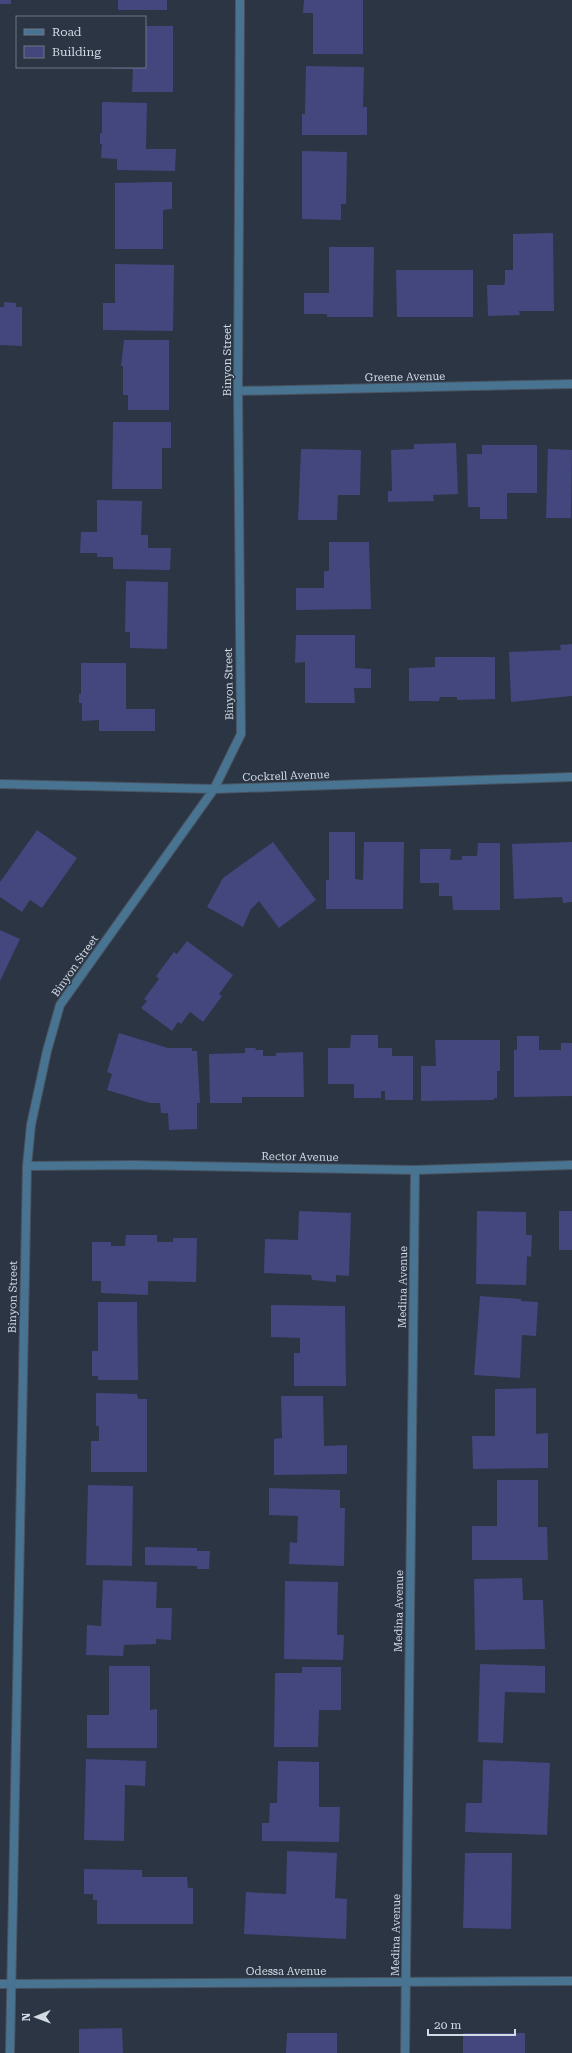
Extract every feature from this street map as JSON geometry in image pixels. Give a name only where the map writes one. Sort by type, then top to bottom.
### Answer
[{"type":"street","name":"Binyon Street","points":[[10,2053],[27,1166],[33,1118],[47,1051],[60,1005],[214,789],[241,734],[238,391],[240,0]]},
{"type":"street","name":"Greene Avenue","points":[[238,391],[572,384]]},
{"type":"street","name":"Cockrell Avenue","points":[[0,784],[214,789],[572,777]]},
{"type":"street","name":"Rector Avenue","points":[[27,1166],[134,1165],[415,1170],[572,1165]]},
{"type":"street","name":"Medina Avenue","points":[[405,2053],[415,1170]]},
{"type":"street","name":"Odessa Avenue","points":[[0,1984],[572,1981]]},
{"type":"building","points":[[0,0],[11,0],[11,4],[0,4]]},
{"type":"building","points":[[118,0],[167,0],[167,10],[118,10]]},
{"type":"building","points":[[304,0],[363,0],[363,54],[313,54],[313,13],[303,13]]},
{"type":"building","points":[[146,26],[173,26],[173,92],[132,92],[133,69],[112,69],[146,68]]},
{"type":"building","points":[[306,66],[364,67],[363,107],[367,107],[367,135],[302,135],[302,114],[305,114]]},
{"type":"building","points":[[102,102],[147,103],[146,149],[176,149],[175,171],[117,170],[117,159],[101,158],[102,144],[100,144],[100,133],[102,133]]},
{"type":"building","points":[[302,151],[347,152],[346,204],[341,204],[341,220],[302,219]]},
{"type":"building","points":[[172,182],[172,209],[163,210],[163,249],[115,249],[115,183]]},
{"type":"building","points":[[553,233],[554,311],[519,311],[520,315],[488,316],[487,285],[503,285],[505,283],[505,270],[513,270],[513,234]]},
{"type":"building","points":[[329,247],[374,247],[373,317],[327,317],[327,314],[304,314],[304,293],[329,293]]},
{"type":"building","points":[[115,264],[174,265],[173,331],[103,330],[103,303],[115,303]]},
{"type":"building","points":[[396,270],[473,270],[473,317],[397,317]]},
{"type":"building","points":[[4,302],[16,303],[16,307],[22,307],[22,346],[0,345],[0,307],[4,307]]},
{"type":"building","points":[[124,340],[169,340],[169,410],[128,410],[128,395],[123,395],[123,366],[121,366]]},
{"type":"building","points":[[113,422],[171,422],[171,448],[162,448],[162,489],[112,489]]},
{"type":"building","points":[[456,443],[458,494],[433,495],[434,501],[388,502],[388,491],[392,491],[391,450],[414,449],[414,444]]},
{"type":"building","points":[[482,445],[537,445],[537,493],[507,493],[507,519],[480,519],[480,507],[468,507],[467,454],[482,454]]},
{"type":"building","points":[[301,449],[361,450],[360,495],[338,495],[337,520],[298,520]]},
{"type":"building","points":[[548,449],[572,450],[571,518],[546,518]]},
{"type":"building","points":[[97,500],[142,501],[141,535],[148,535],[148,548],[171,548],[170,570],[113,569],[113,557],[97,557],[97,553],[80,553],[81,532],[97,532]]},
{"type":"building","points":[[329,542],[369,542],[371,609],[296,610],[296,588],[324,588],[324,571],[329,571]]},
{"type":"building","points":[[126,581],[168,582],[167,649],[130,648],[130,632],[125,632]]},
{"type":"building","points":[[296,635],[355,635],[355,668],[371,669],[371,688],[354,688],[355,703],[305,703],[305,662],[295,663]]},
{"type":"building","points":[[572,644],[572,696],[511,702],[509,652],[561,650],[560,645]]},
{"type":"building","points":[[435,657],[495,657],[495,699],[457,700],[457,697],[440,697],[439,701],[409,701],[409,668],[435,667]]},
{"type":"building","points":[[81,663],[126,663],[126,709],[155,709],[155,731],[99,731],[99,720],[82,721],[82,703],[79,703],[79,694],[81,694]]},
{"type":"building","points":[[37,830],[77,858],[42,908],[30,900],[22,912],[0,897],[0,882]]},
{"type":"building","points":[[329,832],[355,832],[355,879],[363,880],[364,842],[404,842],[403,909],[326,909],[326,880],[329,880]]},
{"type":"building","points":[[273,842],[316,900],[279,928],[259,901],[251,909],[243,927],[207,907],[223,878]]},
{"type":"building","points":[[572,842],[572,902],[563,903],[562,897],[514,899],[512,844]]},
{"type":"building","points":[[478,843],[500,843],[500,910],[453,910],[452,896],[439,896],[439,883],[420,883],[420,849],[451,849],[450,860],[462,860],[462,856],[477,856]]},
{"type":"building","points":[[0,930],[20,939],[0,981]]},
{"type":"building","points":[[187,941],[233,975],[219,994],[222,996],[203,1022],[190,1012],[181,1024],[178,1022],[172,1031],[141,1008],[147,1001],[144,999],[159,979],[156,976],[174,952],[177,954]]},
{"type":"building","points":[[119,1033],[168,1048],[192,1048],[192,1051],[197,1051],[200,1103],[197,1103],[197,1129],[169,1130],[168,1113],[161,1113],[160,1103],[150,1103],[107,1090],[112,1074],[107,1072]]},
{"type":"building","points":[[351,1035],[378,1035],[378,1048],[392,1048],[392,1056],[413,1056],[413,1100],[385,1100],[385,1091],[381,1091],[381,1098],[354,1098],[354,1084],[328,1084],[328,1048],[350,1048]]},
{"type":"building","points":[[517,1036],[539,1036],[539,1050],[561,1050],[561,1043],[572,1043],[572,1096],[514,1097],[514,1050],[517,1050]]},
{"type":"building","points":[[435,1040],[500,1040],[500,1071],[497,1071],[497,1098],[494,1098],[494,1100],[421,1101],[421,1066],[436,1066]]},
{"type":"building","points":[[245,1048],[256,1048],[255,1050],[263,1050],[263,1056],[276,1056],[276,1053],[303,1052],[304,1097],[242,1097],[242,1103],[210,1103],[209,1054],[245,1053]]},
{"type":"building","points":[[299,1211],[351,1213],[349,1276],[336,1275],[336,1282],[312,1280],[311,1275],[264,1273],[265,1239],[298,1240]]},
{"type":"building","points":[[477,1211],[526,1212],[526,1235],[532,1235],[531,1257],[527,1256],[526,1285],[476,1284]]},
{"type":"building","points":[[559,1211],[572,1211],[572,1250],[559,1250]]},
{"type":"building","points":[[126,1235],[157,1235],[157,1242],[173,1242],[173,1238],[197,1238],[196,1282],[148,1281],[148,1295],[101,1293],[101,1281],[92,1281],[92,1242],[111,1242],[111,1246],[125,1246]]},
{"type":"building","points":[[480,1296],[521,1299],[521,1301],[538,1302],[536,1336],[522,1335],[520,1378],[474,1375]]},
{"type":"building","points":[[98,1302],[137,1302],[138,1380],[98,1380],[98,1376],[92,1376],[92,1351],[98,1351]]},
{"type":"building","points":[[271,1305],[345,1306],[346,1386],[294,1386],[294,1353],[300,1353],[300,1338],[271,1337]]},
{"type":"building","points":[[536,1388],[536,1434],[548,1433],[548,1468],[473,1469],[472,1436],[495,1436],[495,1389]]},
{"type":"building","points":[[96,1393],[137,1394],[138,1399],[147,1399],[147,1472],[91,1472],[91,1441],[99,1441],[99,1426],[96,1426]]},
{"type":"building","points":[[281,1396],[323,1396],[324,1446],[347,1445],[347,1474],[274,1475],[274,1439],[282,1438]]},
{"type":"building","points":[[497,1480],[538,1480],[538,1527],[547,1527],[548,1560],[472,1560],[472,1526],[497,1526]]},
{"type":"building","points":[[88,1485],[133,1486],[132,1566],[86,1565]]},
{"type":"building","points":[[269,1488],[340,1490],[340,1508],[345,1508],[344,1566],[289,1564],[290,1542],[297,1543],[298,1516],[269,1515]]},
{"type":"building","points":[[145,1547],[197,1548],[197,1551],[210,1551],[209,1569],[197,1569],[197,1566],[145,1565]]},
{"type":"building","points":[[522,1578],[523,1600],[543,1600],[545,1649],[475,1650],[474,1579]]},
{"type":"building","points":[[103,1580],[157,1582],[156,1608],[172,1608],[171,1640],[156,1639],[156,1644],[124,1645],[123,1656],[86,1655],[87,1625],[101,1626]]},
{"type":"building","points":[[285,1581],[338,1582],[337,1635],[344,1635],[343,1660],[284,1659]]},
{"type":"building","points":[[480,1664],[545,1666],[545,1693],[505,1692],[503,1743],[478,1742]]},
{"type":"building","points":[[109,1666],[150,1666],[150,1710],[157,1709],[157,1748],[87,1748],[87,1715],[109,1715]]},
{"type":"building","points":[[302,1667],[341,1667],[341,1710],[319,1710],[318,1747],[274,1747],[275,1673],[302,1673]]},
{"type":"building","points":[[86,1759],[146,1761],[145,1786],[125,1785],[124,1841],[84,1840]]},
{"type":"building","points":[[483,1760],[550,1763],[547,1835],[465,1832],[466,1803],[482,1803]]},
{"type":"building","points":[[278,1761],[319,1762],[319,1807],[340,1807],[339,1842],[262,1841],[262,1823],[269,1823],[270,1803],[277,1803]]},
{"type":"building","points":[[287,1851],[337,1853],[335,1898],[347,1899],[346,1939],[244,1934],[246,1892],[286,1894]]},
{"type":"building","points":[[465,1853],[512,1853],[511,1929],[463,1928]]},
{"type":"building","points":[[84,1869],[142,1870],[142,1877],[187,1877],[188,1888],[193,1888],[193,1924],[97,1924],[97,1900],[93,1900],[93,1894],[84,1894]]},
{"type":"building","points":[[122,2028],[123,2053],[79,2053],[79,2029]]},
{"type":"building","points":[[287,2033],[337,2033],[337,2053],[286,2053]]},
{"type":"building","points":[[463,2033],[525,2033],[525,2053],[463,2053]]}]
